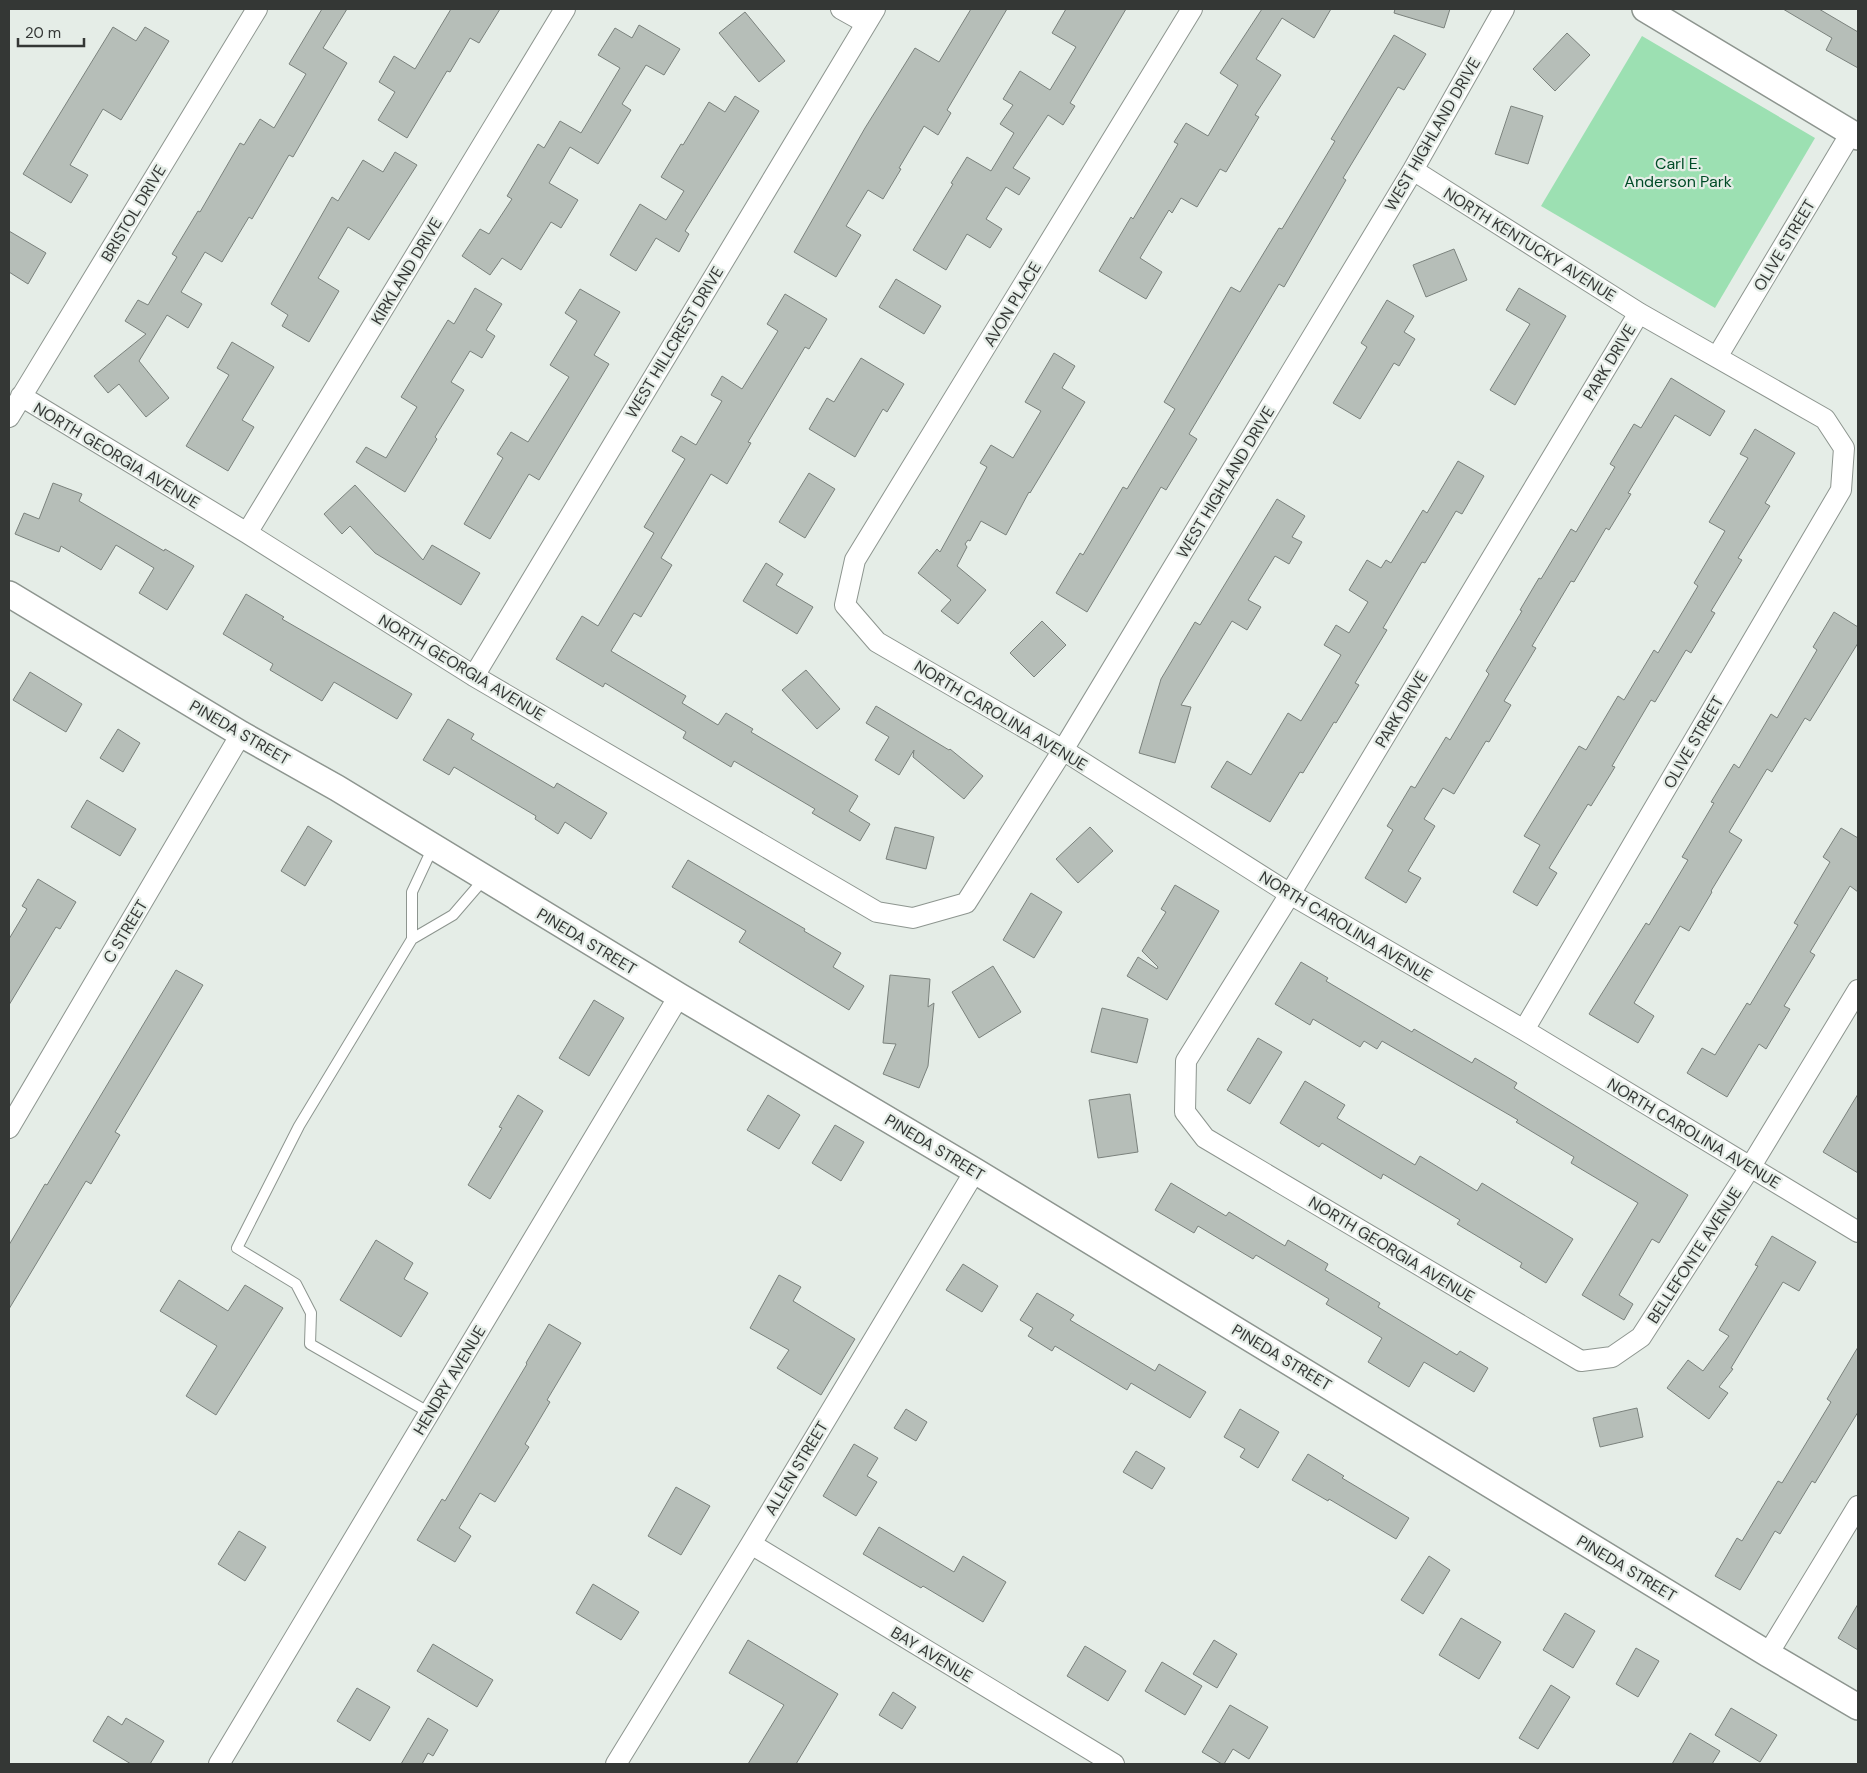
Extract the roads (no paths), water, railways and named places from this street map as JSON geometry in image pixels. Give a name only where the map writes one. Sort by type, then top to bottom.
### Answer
[{"type":"street","name":"BRISTOL DRIVE","points":[[9,417],[256,9]]},
{"type":"street","name":"KIRKLAND DRIVE","points":[[246,534],[565,9]]},
{"type":"street","points":[[841,9],[870,16]]},
{"type":"street","name":"AVON PLACE","points":[[846,605],[856,560],[1192,9]]},
{"type":"street","name":"WEST HIGHLAND DRIVE","points":[[913,918],[966,903],[1062,750],[1413,170],[1504,9]]},
{"type":"street","points":[[1645,9],[1855,135]]},
{"type":"street","name":"WEST HILLCREST DRIVE","points":[[474,676],[870,16]]},
{"type":"street","name":"OLIVE STREET","points":[[1717,356],[1855,135]]},
{"type":"street","name":"NORTH KENTUCKY AVENUE","points":[[1413,170],[1639,313],[1825,419],[1844,448]]},
{"type":"street","name":"PARK DRIVE","points":[[1185,1112],[1186,1061],[1290,894],[1639,313]]},
{"type":"street","name":"NORTH GEORGIA AVENUE","points":[[21,396],[474,676],[877,912],[913,918]]},
{"type":"street","name":"OLIVE STREET","points":[[1524,1030],[1841,490],[1844,448]]},
{"type":"street","name":"PINEDA STREET","points":[[9,594],[242,734],[337,788],[679,996],[975,1171],[1858,1707]]},
{"type":"street","name":"NORTH CAROLINA AVENUE","points":[[846,605],[877,642],[1062,750],[1290,894],[1524,1030],[1858,1232]]},
{"type":"street","name":"C STREET","points":[[9,1128],[242,734]]},
{"type":"street","name":"BELLEFONTE AVENUE","points":[[1612,1357],[1641,1337],[1751,1166],[1858,990]]},
{"type":"street","name":"HENDRY AVENUE","points":[[219,1764],[679,996]]},
{"type":"street","name":"NORTH GEORGIA AVENUE","points":[[1185,1112],[1205,1138],[1581,1361],[1612,1357]]},
{"type":"street","name":"ALLEN STREET","points":[[616,1764],[751,1544],[975,1171]]},
{"type":"street","points":[[1768,1654],[1855,1517]]},
{"type":"street","name":"BAY AVENUE","points":[[751,1544],[1114,1764]]},
{"type":"lane","points":[[412,939],[412,892],[433,847]]},
{"type":"lane","points":[[430,1413],[310,1344],[311,1313],[296,1284],[237,1248],[299,1126],[412,939],[453,916],[484,878]]},
{"type":"park label","name":"Carl E. Anderson Park","points":[[1678,172]]}]
